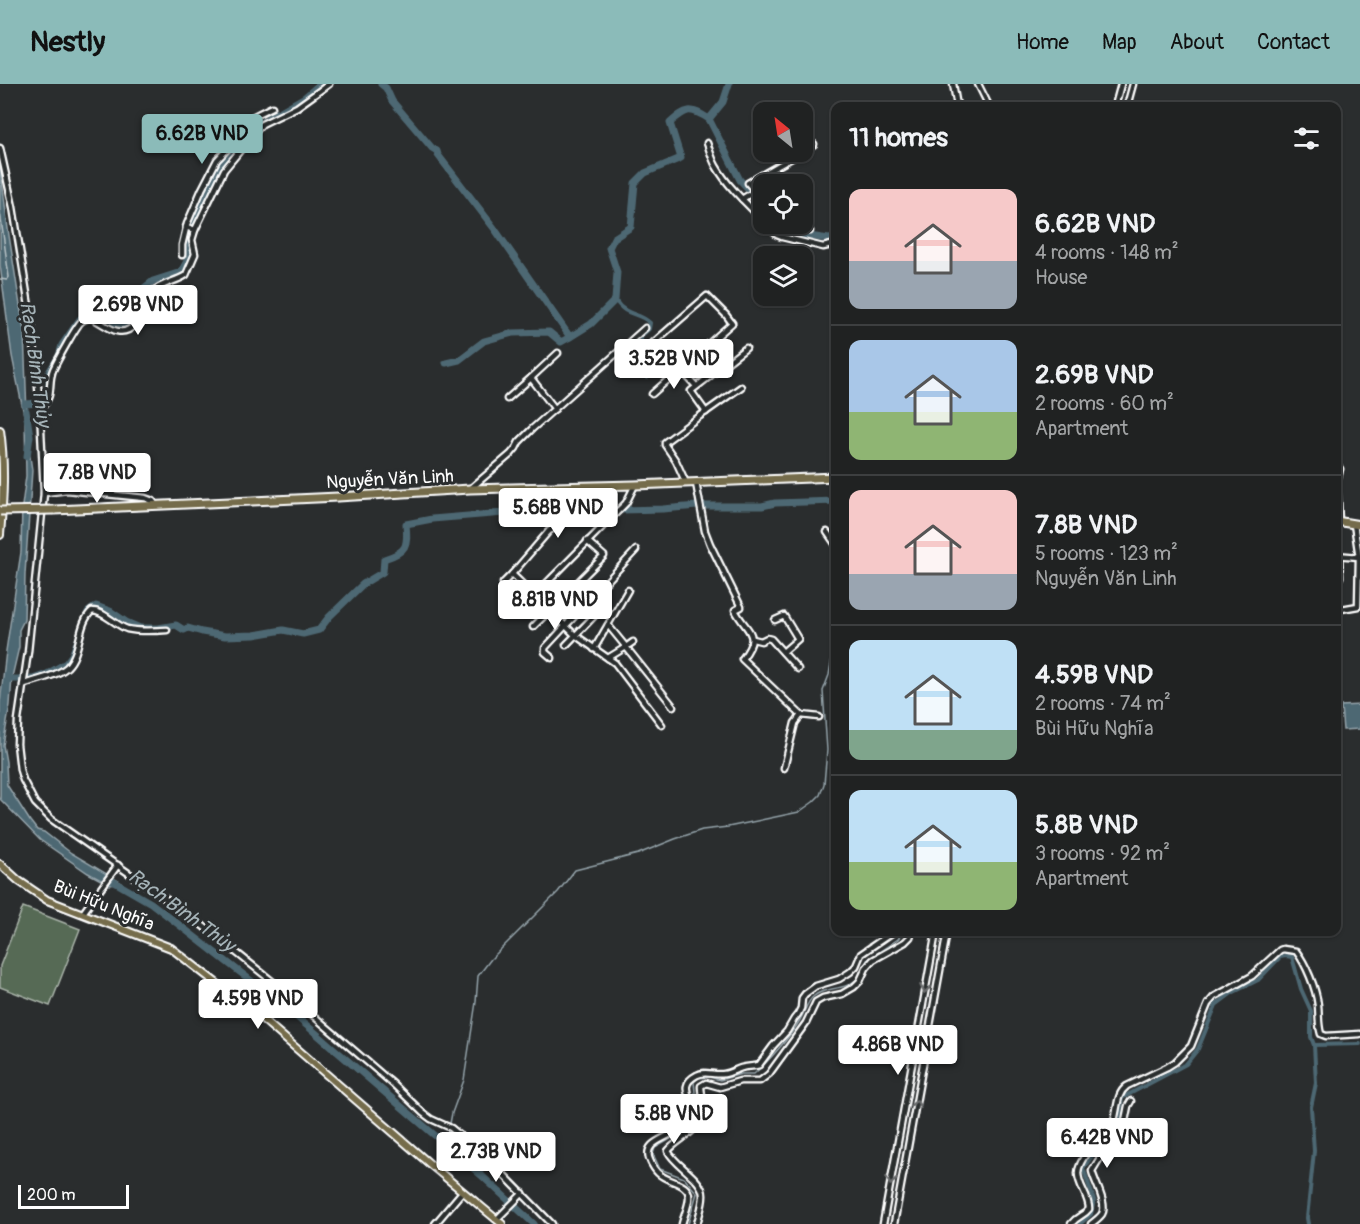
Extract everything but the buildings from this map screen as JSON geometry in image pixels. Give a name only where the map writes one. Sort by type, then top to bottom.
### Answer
[{"type":"highway","name":"Nguyễn Văn Linh","points":[[0,511],[338,497],[470,489],[831,477]]},
{"type":"highway","points":[[1341,522],[1357,525]]},
{"type":"main road","points":[[0,430],[2,445],[0,535]]},
{"type":"main road","name":"Bùi Hữu Nghĩa","points":[[0,864],[48,900],[171,948],[259,1016],[462,1192],[500,1222]]},
{"type":"street","points":[[39,405],[47,401],[54,367],[78,325],[91,318],[119,331],[134,325],[139,319],[147,298],[154,290],[186,275],[195,254],[192,240],[194,230],[224,170],[262,124],[297,107],[329,84]]},
{"type":"street","points":[[953,84],[956,102]]},
{"type":"street","points":[[978,84],[987,102]]},
{"type":"street","points":[[1116,102],[1121,84]]},
{"type":"street","points":[[1128,102],[1133,84]]},
{"type":"street","points":[[182,255],[186,227],[217,160],[243,133],[252,117],[272,107]]},
{"type":"street","points":[[707,143],[715,164],[753,209]]},
{"type":"street","points":[[0,148],[14,207],[33,332],[44,493],[28,652],[18,720],[17,744],[23,780],[35,802],[51,819],[194,918],[302,1005],[423,1113],[449,1128],[481,1153],[552,1224]]},
{"type":"street","points":[[760,174],[783,162]]},
{"type":"street","points":[[753,177],[746,181],[753,190]]},
{"type":"street","points":[[743,198],[753,192]]},
{"type":"street","points":[[186,227],[194,230]]},
{"type":"street","points":[[776,234],[808,244],[824,247],[831,245]]},
{"type":"street","points":[[645,350],[707,296],[732,323],[652,394]]},
{"type":"street","points":[[470,489],[511,454],[519,442],[645,328]]},
{"type":"street","points":[[706,412],[691,391],[746,348]]},
{"type":"street","points":[[507,399],[558,353]]},
{"type":"street","points":[[681,370],[696,386]]},
{"type":"street","points":[[531,378],[555,409]]},
{"type":"street","points":[[686,483],[665,443],[741,387]]},
{"type":"street","points":[[696,483],[705,531],[741,607],[735,610],[753,639],[742,659],[743,662],[801,715],[819,717]]},
{"type":"street","points":[[516,614],[626,503],[635,485]]},
{"type":"street","points":[[503,583],[549,531],[559,525],[596,486]]},
{"type":"street","points":[[548,511],[568,487]]},
{"type":"street","points":[[44,493],[67,490],[145,498],[156,505]]},
{"type":"street","points":[[1341,609],[1358,606],[1357,525]]},
{"type":"street","points":[[827,532],[831,538]]},
{"type":"street","points":[[533,627],[604,556],[587,542]]},
{"type":"street","points":[[552,658],[544,650],[636,550]]},
{"type":"street","points":[[1341,555],[1359,557]]},
{"type":"street","points":[[512,574],[575,635],[617,666],[662,725]]},
{"type":"street","points":[[506,606],[524,586]]},
{"type":"street","points":[[594,649],[628,590]]},
{"type":"street","points":[[566,645],[599,610]]},
{"type":"street","points":[[23,684],[57,673],[68,666],[86,619],[92,611],[98,611],[110,620],[130,629],[167,630]]},
{"type":"street","points":[[775,620],[784,616],[798,639],[783,652]]},
{"type":"street","points":[[608,625],[673,706]]},
{"type":"street","points":[[753,639],[761,641],[771,639],[798,669]]},
{"type":"street","points":[[608,658],[633,642]]},
{"type":"street","points":[[784,768],[795,723],[801,715]]},
{"type":"street","points":[[83,913],[118,865]]},
{"type":"street","points":[[682,1224],[689,1192],[659,1174],[650,1161],[648,1152],[653,1143],[672,1133],[692,1114],[693,1109],[686,1089],[688,1082],[702,1073],[721,1075],[744,1067],[759,1065],[787,1031],[798,1014],[802,998],[807,992],[850,972],[856,966],[861,954],[887,936]]},
{"type":"street","points":[[697,1224],[703,1190],[668,1151],[693,1130],[702,1118],[704,1109],[701,1086],[706,1083],[720,1087],[740,1081],[764,1080],[806,1023],[816,1002],[842,994],[854,987],[873,960],[905,942],[910,936]]},
{"type":"street","points":[[883,1224],[935,936]]},
{"type":"street","points":[[894,1224],[946,936]]},
{"type":"street","points":[[1071,1224],[1089,1209],[1078,1178],[1079,1166],[1098,1137],[1113,1121],[1122,1090],[1175,1062],[1193,1043],[1210,1000],[1252,976],[1277,952],[1283,949],[1296,951],[1306,966],[1317,997],[1321,1034],[1326,1036],[1360,1034]]},
{"type":"street","points":[[1092,1224],[1104,1210],[1092,1171],[1125,1121],[1131,1101]]},
{"type":"street","points":[[895,1156],[906,1158]]},
{"type":"street","points":[[435,1224],[462,1192]]},
{"type":"street","points":[[500,1222],[505,1211],[522,1193]]},
{"type":"green space","points":[[23,907],[80,929],[50,1006],[0,987],[0,966]]},
{"type":"water","name":"Rạch Bình Thủy","points":[[0,164],[24,331],[28,443],[32,470],[24,620],[19,630],[19,647],[12,677],[3,745],[7,785],[37,830],[44,832],[71,853],[122,883],[110,885],[88,873],[40,840],[0,799],[0,703],[21,552],[22,506],[26,476],[25,420],[12,356],[0,265]]},
{"type":"water","points":[[1360,705],[1360,729],[1343,730],[1341,706]]},
{"type":"waterway","points":[[25,404],[39,403],[49,395],[49,372],[59,356],[62,345],[80,319],[94,309],[108,315],[116,325],[128,325],[144,288],[153,281],[181,272],[187,261],[187,242],[193,221],[223,161],[253,127],[305,97],[320,84]]},
{"type":"waterway","points":[[381,84],[386,88],[392,101],[437,151],[570,337],[591,324],[615,300],[617,272],[609,248],[614,238],[631,227],[635,183],[645,173],[681,158],[670,123],[689,111],[697,112],[709,119]]},
{"type":"waterway","points":[[729,84],[723,102],[709,119],[740,180],[753,194]]},
{"type":"waterway","points":[[796,234],[831,239]]},
{"type":"waterway","points":[[615,300],[624,310],[650,323],[649,329],[641,336],[641,349],[647,378]]},
{"type":"waterway","points":[[446,363],[459,360],[484,341],[513,333],[549,332],[561,342],[570,337]]},
{"type":"waterway","name":"Rạch Bình Thủy","points":[[26,411],[30,436],[27,456]]},
{"type":"waterway","points":[[85,621],[88,612],[96,606],[140,628],[176,625],[184,630],[188,628],[225,636],[254,635],[283,630],[303,634],[319,630],[363,584],[383,572],[384,559],[402,551],[406,543],[406,524],[432,519],[504,513],[539,514],[697,506],[762,506],[775,503],[831,501]]},
{"type":"waterway","points":[[10,679],[33,679],[47,674],[66,663],[78,640]]},
{"type":"waterway","points":[[446,1145],[452,1113],[464,1080],[478,976],[491,959],[558,892],[575,870],[638,854],[702,830],[799,812],[813,802],[820,795],[824,784],[827,750],[823,691],[831,664]]},
{"type":"waterway","name":"Rạch Bình Thủy","points":[[111,880],[151,903],[290,1011],[481,1175],[534,1224]]},
{"type":"waterway","points":[[865,965],[867,960],[900,936]]},
{"type":"waterway","points":[[1080,1224],[1091,1214],[1094,1200],[1083,1168],[1119,1120],[1122,1098],[1186,1064],[1198,1049],[1216,1005],[1232,993],[1258,980],[1280,957],[1286,956],[1292,957],[1301,989],[1311,1011],[1311,1037],[1314,1045],[1316,1083],[1311,1107],[1314,1151],[1308,1224]]},
{"type":"waterway","points":[[688,1224],[697,1193],[684,1178],[660,1169],[653,1154],[655,1148],[686,1130],[697,1112],[694,1082],[698,1078],[709,1077],[720,1080],[741,1074],[754,1074],[791,1034],[812,998],[819,993],[843,987],[861,975]]},
{"type":"waterway","points":[[1314,1045],[1360,1044]]}]
